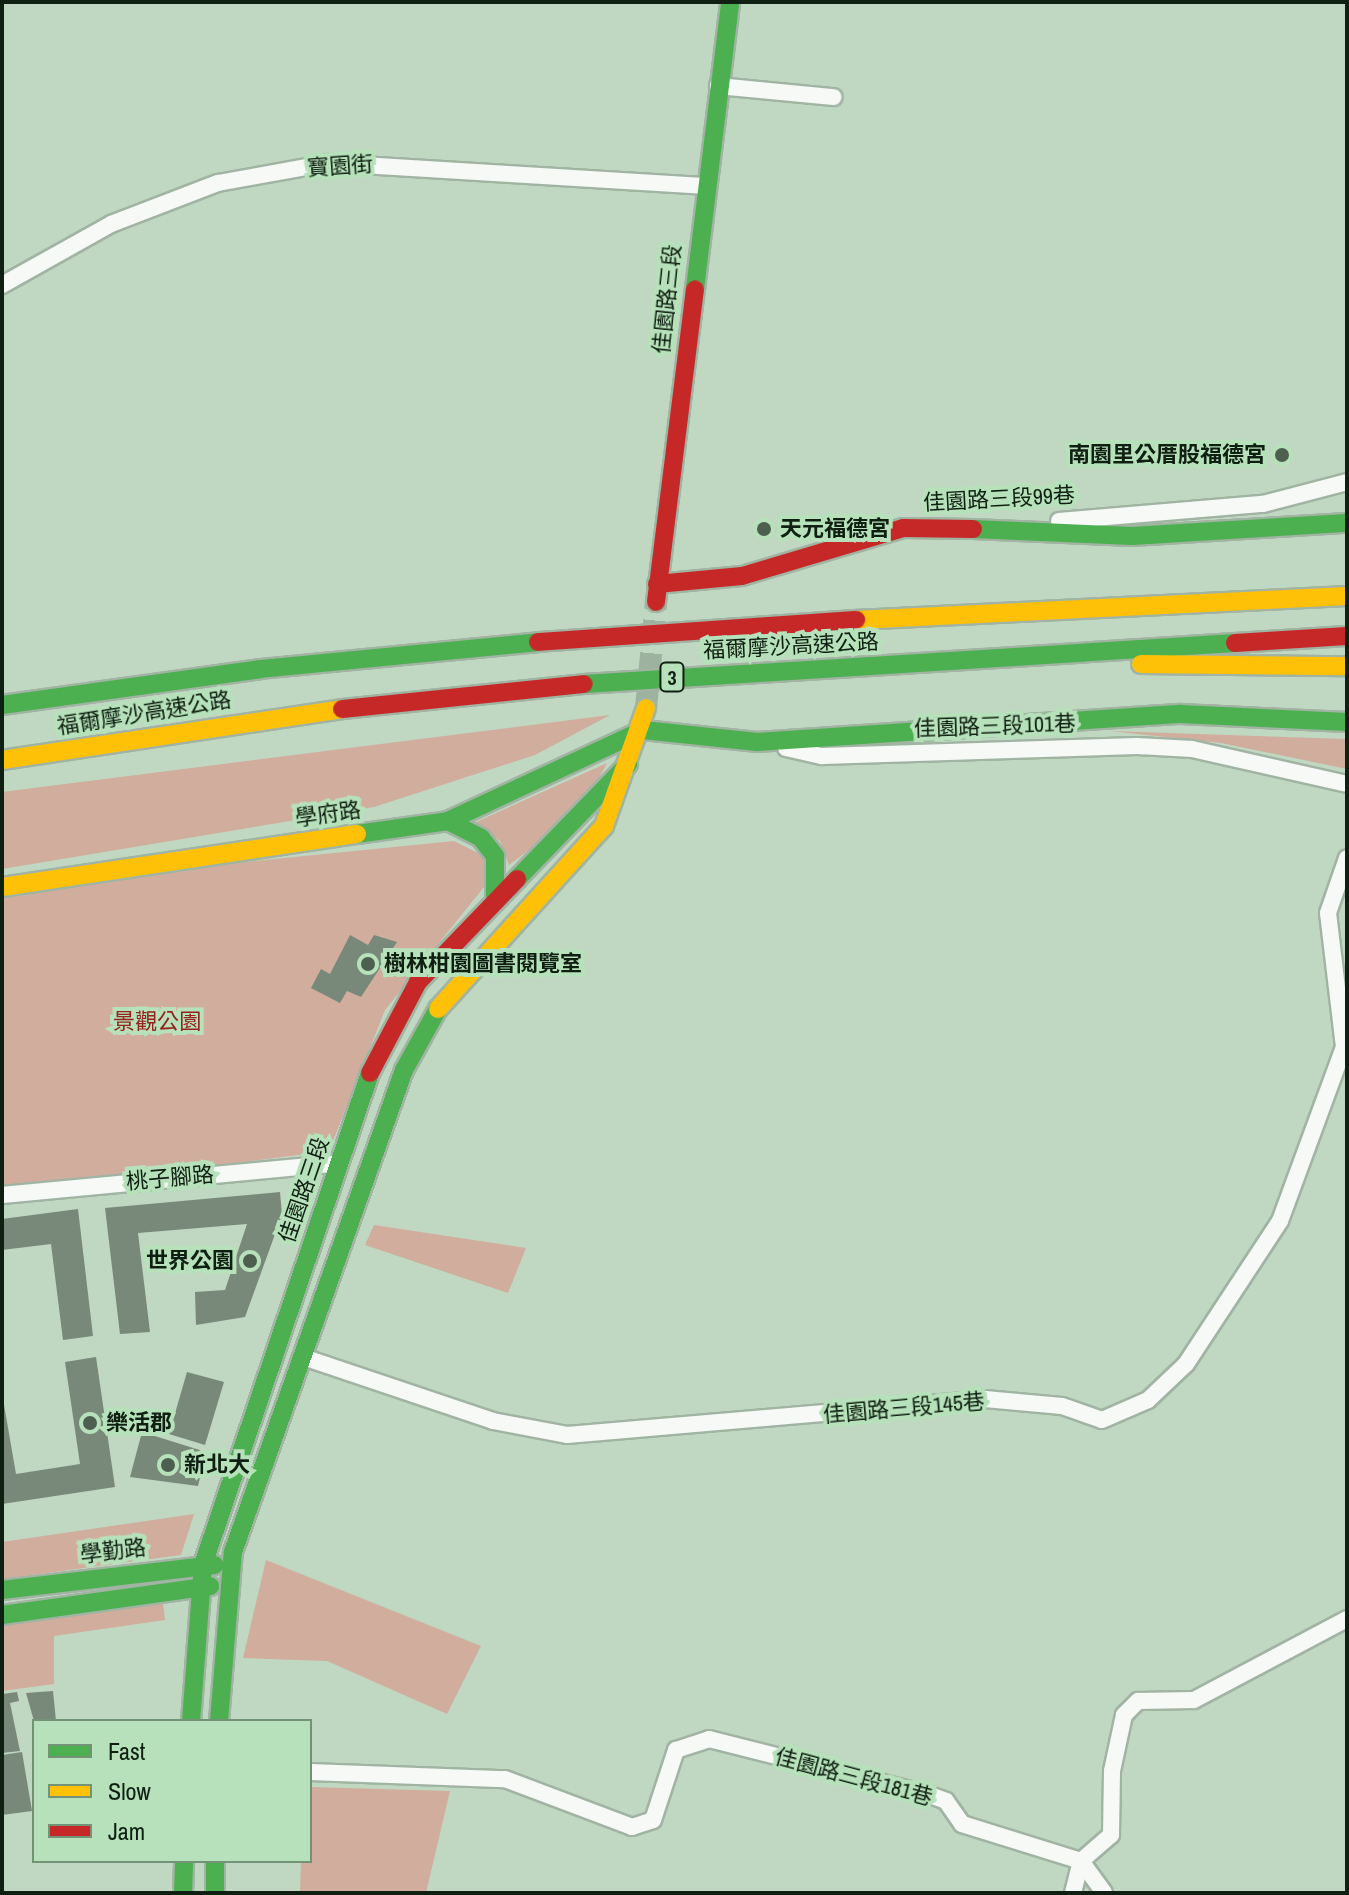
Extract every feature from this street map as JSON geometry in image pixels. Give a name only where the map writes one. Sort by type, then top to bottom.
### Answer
[{"type":"main road","name":"佳園路三段","points":[[657,593],[703,186],[730,2]]},
{"type":"main road","points":[[973,529],[1132,536],[1347,523]]},
{"type":"main road","name":"佳園路三段99巷","points":[[657,593],[742,576],[903,528],[973,529]]},
{"type":"main road","points":[[1122,602],[1347,588]]},
{"type":"main road","name":"福爾摩沙高速公路","points":[[2,705],[476,646],[1122,602],[1347,596]]},
{"type":"main road","name":"福爾摩沙高速公路","points":[[2,760],[323,711],[617,680],[1347,636]]},
{"type":"main road","points":[[904,664],[1347,666]]},
{"type":"main road","name":"佳園路三段","points":[[219,1719],[229,1575],[404,1070],[430,1018],[604,826],[632,761],[643,730],[646,708]]},
{"type":"main road","points":[[757,742],[1181,714],[1347,722]]},
{"type":"main road","name":"佳園路三段101巷","points":[[643,730],[757,742]]},
{"type":"main road","name":"學府路","points":[[2,887],[448,821],[643,730]]},
{"type":"main road","name":"佳園路三段","points":[[191,1719],[203,1565],[378,1050],[418,982],[495,898],[632,761]]},
{"type":"main road","points":[[448,821],[481,838],[495,856],[495,898]]},
{"type":"main road","name":"學勤路","points":[[2,1590],[203,1565],[229,1575]]},
{"type":"main road","points":[[2,1615],[199,1588],[229,1575]]},
{"type":"main road","points":[[183,1893],[184,1863]]},
{"type":"main road","points":[[215,1863],[215,1893]]},
{"type":"street","points":[[718,86],[833,97]]},
{"type":"street","name":"寶園街","points":[[2,285],[111,224],[218,183],[329,163],[703,186]]},
{"type":"street","name":"佳園路三段99巷","points":[[973,529],[1263,504],[1347,482]]},
{"type":"street","name":"佳園路三段101巷","points":[[757,742],[822,756],[1179,748],[1347,784]]},
{"type":"street","name":"佳園路三段145巷","points":[[303,1357],[493,1421],[567,1435],[985,1399],[1062,1406],[1102,1420],[1148,1400],[1186,1364],[1285,1207],[1344,1047],[1328,913],[1347,858]]},
{"type":"street","name":"桃子腳路","points":[[2,1195],[338,1163]]},
{"type":"street","points":[[1073,1893],[1081,1861],[1116,1821],[1112,1771],[1124,1715],[1138,1701],[1194,1700],[1347,1619]]},
{"type":"street","name":"佳園路三段181巷","points":[[312,1772],[505,1779],[632,1827],[653,1820],[676,1750],[709,1739],[927,1794],[946,1801],[962,1824],[1081,1861]]},
{"type":"street","points":[[1081,1861],[1104,1893]]},
{"type":"green space","points":[[610,715],[535,755],[374,807],[2,869],[2,792]]},
{"type":"green space","points":[[1110,731],[1347,739],[1347,769],[1221,743]]},
{"type":"green space","points":[[607,763],[582,810],[509,865],[500,841],[476,822]]},
{"type":"green space","name":"景觀公園","points":[[454,841],[484,856],[484,887],[385,1010],[329,1151],[2,1193],[2,895],[126,874]]},
{"type":"green space","points":[[374,1225],[526,1248],[508,1293],[365,1245]]},
{"type":"green space","points":[[194,1514],[181,1555],[2,1579],[2,1542]]},
{"type":"green space","points":[[266,1560],[481,1646],[447,1714],[327,1661],[243,1658]]},
{"type":"green space","points":[[163,1603],[165,1620],[54,1636],[54,1684],[2,1691],[2,1626]]},
{"type":"green space","points":[[312,1787],[450,1791],[426,1893],[300,1893],[301,1863],[312,1863]]},
{"type":"building","points":[[350,935],[368,945],[374,935],[397,942],[361,997],[347,991],[340,1003],[311,988],[321,969],[330,974]]},
{"type":"building","name":"世界公園","points":[[280,1192],[282,1215],[245,1317],[196,1325],[195,1292],[225,1290],[247,1224],[138,1233],[150,1332],[120,1334],[105,1208]]},
{"type":"building","points":[[78,1209],[93,1336],[63,1340],[51,1244],[2,1250],[2,1219]]},
{"type":"building","name":"樂活郡","points":[[96,1357],[115,1487],[2,1504],[2,1393],[16,1474],[80,1464],[65,1362]]},
{"type":"building","name":"新北大","points":[[187,1372],[224,1382],[205,1445],[169,1434]]},
{"type":"building","name":"新北大","points":[[142,1432],[206,1452],[198,1486],[130,1477]]},
{"type":"building","points":[[53,1691],[56,1719],[33,1719],[26,1693]]},
{"type":"building","points":[[17,1692],[19,1701],[10,1703],[20,1751],[2,1753],[2,1694]]},
{"type":"building","points":[[22,1752],[32,1811],[2,1815],[2,1755]]},
{"type":"tunnel","points":[[646,708],[656,602]]},
{"type":"traffic: fast","points":[[695,289],[730,2]]},
{"type":"traffic: fast","points":[[973,529],[1132,536],[1347,523]]},
{"type":"traffic: fast","points":[[2,705],[260,669],[538,642]]},
{"type":"traffic: fast","points":[[584,684],[1235,643]]},
{"type":"traffic: fast","points":[[757,742],[1181,714],[1347,722]]},
{"type":"traffic: fast","points":[[643,730],[757,742]]},
{"type":"traffic: fast","points":[[357,834],[448,821],[643,730]]},
{"type":"traffic: fast","points":[[517,879],[628,764]]},
{"type":"traffic: fast","points":[[448,821],[481,838],[495,856],[495,898]]},
{"type":"traffic: fast","points":[[219,1719],[233,1552],[404,1070],[438,1009]]},
{"type":"traffic: fast","points":[[191,1719],[203,1565],[370,1073]]},
{"type":"traffic: fast","points":[[2,1590],[215,1565]]},
{"type":"traffic: fast","points":[[2,1615],[210,1586]]},
{"type":"traffic: fast","points":[[183,1893],[184,1863]]},
{"type":"traffic: fast","points":[[215,1863],[215,1893]]},
{"type":"traffic: slow","points":[[856,620],[1347,596]]},
{"type":"traffic: slow","points":[[1141,664],[1347,666]]},
{"type":"traffic: slow","points":[[438,1009],[604,826],[646,708]]},
{"type":"traffic: slow","points":[[2,760],[342,709]]},
{"type":"traffic: slow","points":[[2,887],[357,834]]},
{"type":"traffic: jam","points":[[656,602],[695,289]]},
{"type":"traffic: jam","points":[[657,584],[742,576],[903,528],[973,529]]},
{"type":"traffic: jam","points":[[538,642],[856,620]]},
{"type":"traffic: jam","points":[[1235,643],[1347,636]]},
{"type":"traffic: jam","points":[[342,709],[584,684]]},
{"type":"traffic: jam","points":[[370,1073],[418,982],[517,879]]},
{"type":"place","name":"南園里公厝股福德宮","points":[[1282,455]]},
{"type":"place","name":"天元福德宮","points":[[764,529]]},
{"type":"place","name":"樹林柑園圖書閱覽室","points":[[368,964]]},
{"type":"place","name":"世界公園","points":[[250,1261]]},
{"type":"place","name":"樂活郡","points":[[90,1423]]},
{"type":"place","name":"新北大","points":[[168,1465]]}]
